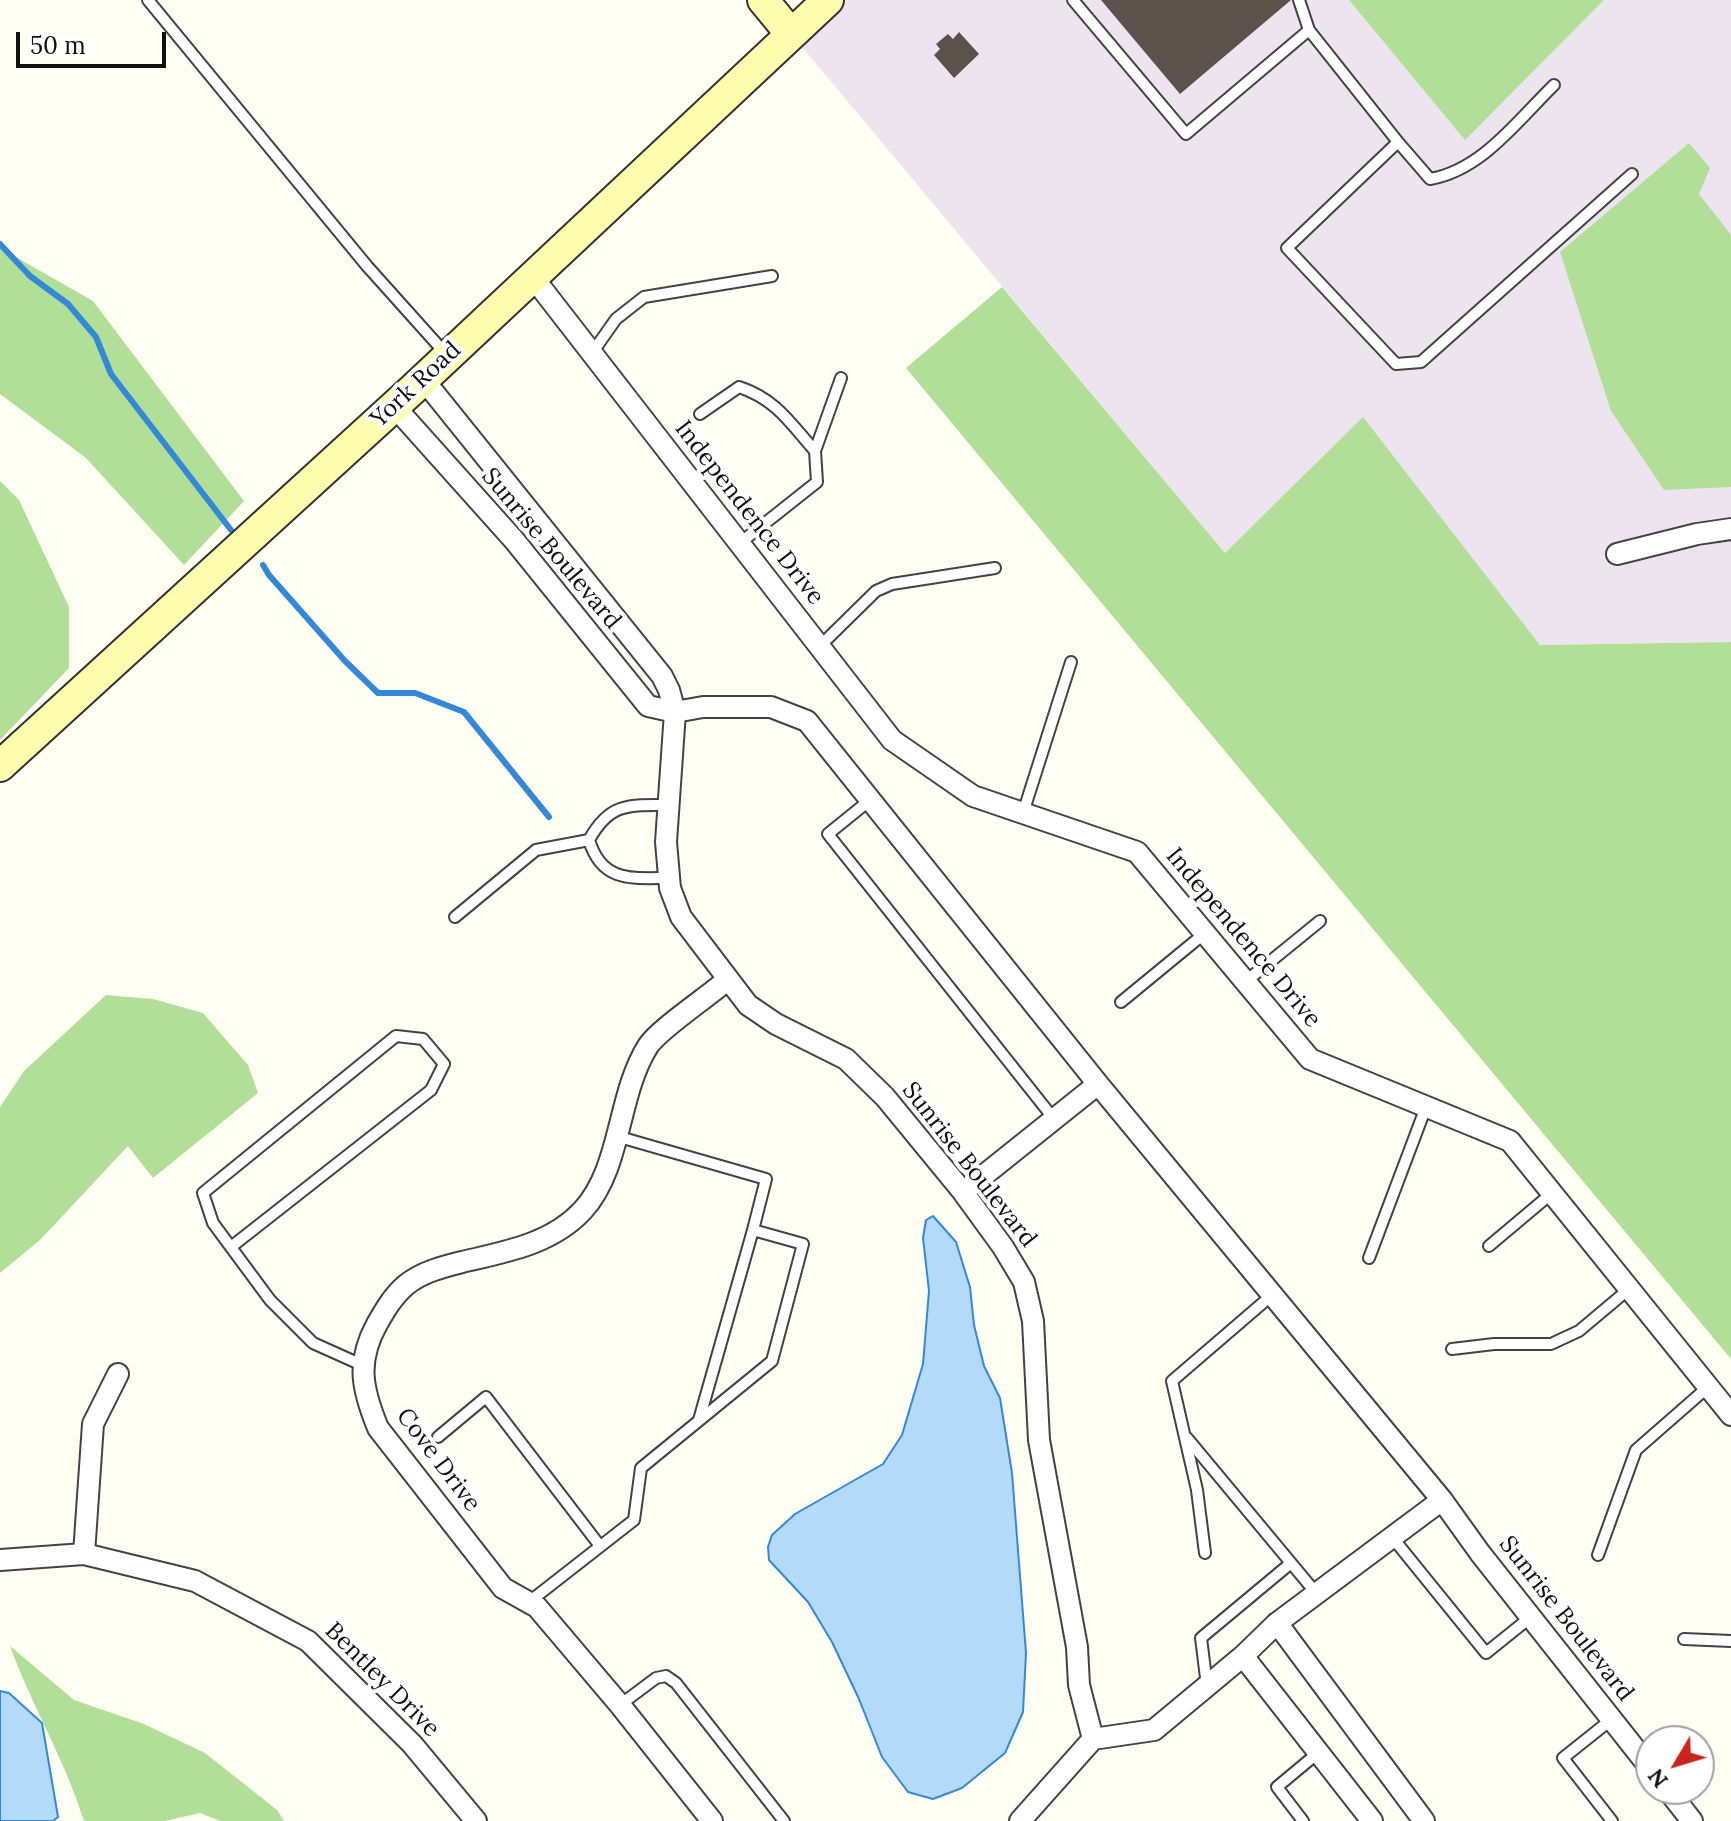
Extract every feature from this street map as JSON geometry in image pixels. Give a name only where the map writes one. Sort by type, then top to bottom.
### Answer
[{"type":"street","points":[[763,0],[791,34]]},
{"type":"street","name":"York Road","points":[[0,766],[394,406],[828,0]]},
{"type":"street","name":"Independence Drive","points":[[532,276],[892,740],[973,796],[1137,852],[1310,1059],[1510,1141],[1731,1415]]},
{"type":"street","name":"Sunrise Boulevard","points":[[423,379],[662,676],[675,712],[666,842],[670,888],[681,917],[748,1005],[846,1059],[885,1097],[963,1192],[1024,1282],[1033,1321],[1039,1440],[1077,1647],[1079,1685],[1093,1739]]},
{"type":"street","name":"Sunrise Boulevard","points":[[394,406],[514,540],[648,706],[675,712],[703,707],[771,707],[807,721],[1098,1084],[1442,1500],[1480,1553],[1635,1748]]},
{"type":"street","points":[[1617,554],[1731,529]]},
{"type":"street","name":"Cove Drive","points":[[712,1821],[537,1607],[503,1588],[378,1428],[366,1398],[362,1365],[365,1345],[374,1328],[393,1298],[406,1285],[425,1273],[524,1246],[558,1231],[584,1208],[597,1187],[616,1136],[626,1097],[649,1043],[727,980]]},
{"type":"street","points":[[963,1192],[1098,1084]]},
{"type":"street","points":[[84,1554],[93,1424],[118,1374]]},
{"type":"street","points":[[1020,1821],[1093,1739],[1154,1730],[1243,1656],[1277,1623],[1442,1500]]},
{"type":"street","name":"Bentley Drive","points":[[0,1560],[84,1554],[195,1581],[308,1641],[412,1744],[476,1821]]},
{"type":"street","points":[[1277,1623],[1424,1821]]},
{"type":"street","points":[[1243,1656],[1372,1821]]},
{"type":"lane","points":[[148,0],[367,266],[448,356]]},
{"type":"lane","points":[[1073,0],[1186,134],[1309,30]]},
{"type":"lane","points":[[1299,0],[1309,30],[1430,179],[1451,175],[1482,157],[1554,85]]},
{"type":"lane","points":[[1398,142],[1287,248],[1396,364],[1421,362],[1632,174]]},
{"type":"lane","points":[[592,353],[616,319],[644,297],[772,276]]},
{"type":"lane","points":[[740,543],[817,482],[815,451],[841,378]]},
{"type":"lane","points":[[700,414],[739,387],[759,393],[783,414],[815,451]]},
{"type":"lane","points":[[820,646],[876,591],[892,584],[995,568]]},
{"type":"lane","points":[[1023,813],[1071,662]]},
{"type":"lane","points":[[870,800],[828,834],[1054,1119]]},
{"type":"lane","points":[[669,805],[625,805],[600,821],[589,840],[593,854],[607,870],[624,878],[669,878]]},
{"type":"lane","points":[[455,917],[536,850],[589,840]]},
{"type":"lane","points":[[1245,982],[1320,921]]},
{"type":"lane","points":[[1121,1002],[1205,933]]},
{"type":"lane","points":[[231,1247],[431,1090],[444,1064],[423,1039],[396,1036],[203,1193],[213,1223],[270,1300],[313,1343],[362,1365]]},
{"type":"lane","points":[[1369,1258],[1426,1107]]},
{"type":"lane","points":[[616,1136],[766,1179],[699,1421]]},
{"type":"lane","points":[[1489,1246],[1552,1193]]},
{"type":"lane","points":[[529,1602],[634,1520],[641,1468],[772,1361],[803,1244],[753,1230]]},
{"type":"lane","points":[[1452,1349],[1494,1344],[1551,1344],[1579,1331],[1629,1289]]},
{"type":"lane","points":[[1205,1553],[1197,1490],[1172,1381],[1272,1295]]},
{"type":"lane","points":[[1598,1555],[1636,1450],[1708,1387]]},
{"type":"lane","points":[[438,1437],[486,1397],[600,1546]]},
{"type":"lane","points":[[1184,1434],[1316,1593]]},
{"type":"lane","points":[[1392,1537],[1486,1653],[1532,1616]]},
{"type":"lane","points":[[1207,1686],[1201,1638],[1291,1563]]},
{"type":"lane","points":[[1684,1639],[1731,1641]]},
{"type":"lane","points":[[620,1705],[656,1678],[666,1676],[676,1683],[784,1821]]},
{"type":"lane","points":[[1612,1719],[1563,1758],[1612,1821]]},
{"type":"lane","points":[[1303,1821],[1277,1787],[1319,1752]]},
{"type":"shaded area","points":[[843,0],[1349,0],[1465,139],[1604,0],[1731,0],[1731,642],[1540,645],[1363,418],[1225,553],[797,41]]},
{"type":"green space","points":[[1349,0],[1604,0],[1465,140]]},
{"type":"green space","points":[[1689,143],[1710,168],[1699,194],[1731,235],[1731,487],[1664,490],[1611,411],[1560,252]]},
{"type":"green space","points":[[0,248],[93,301],[244,501],[184,565],[86,458],[0,394]]},
{"type":"green space","points":[[1002,287],[1225,553],[1363,417],[1540,645],[1731,642],[1731,1359],[906,368]]},
{"type":"green space","points":[[0,481],[19,500],[69,607],[69,668],[0,740]]},
{"type":"green space","points":[[106,995],[153,999],[203,1013],[248,1065],[258,1093],[153,1178],[128,1146],[40,1240],[0,1273],[0,1107],[24,1071]]},
{"type":"green space","points":[[10,1646],[74,1700],[144,1724],[205,1753],[277,1810],[284,1821],[220,1821],[200,1813],[165,1821],[84,1821],[68,1776]]},
{"type":"water","points":[[933,1216],[956,1242],[970,1287],[974,1325],[984,1366],[1000,1398],[1012,1473],[1026,1653],[1023,1712],[1005,1753],[962,1788],[933,1799],[908,1792],[882,1757],[832,1642],[808,1602],[769,1560],[768,1547],[772,1535],[795,1514],[883,1464],[902,1435],[923,1364],[929,1291],[923,1238],[926,1220]]},
{"type":"water","points":[[0,1691],[9,1693],[42,1723],[58,1817],[53,1821],[0,1821]]},
{"type":"building","points":[[1101,0],[1291,0],[1180,94]]},
{"type":"building","points":[[959,32],[979,54],[954,78],[934,55],[940,49],[936,44],[948,34],[953,39]]},
{"type":"waterway","points":[[0,244],[30,276],[68,304],[96,337],[111,374],[231,530]]},
{"type":"waterway","points":[[263,565],[345,661],[378,693],[415,693],[464,712],[549,817]]}]
